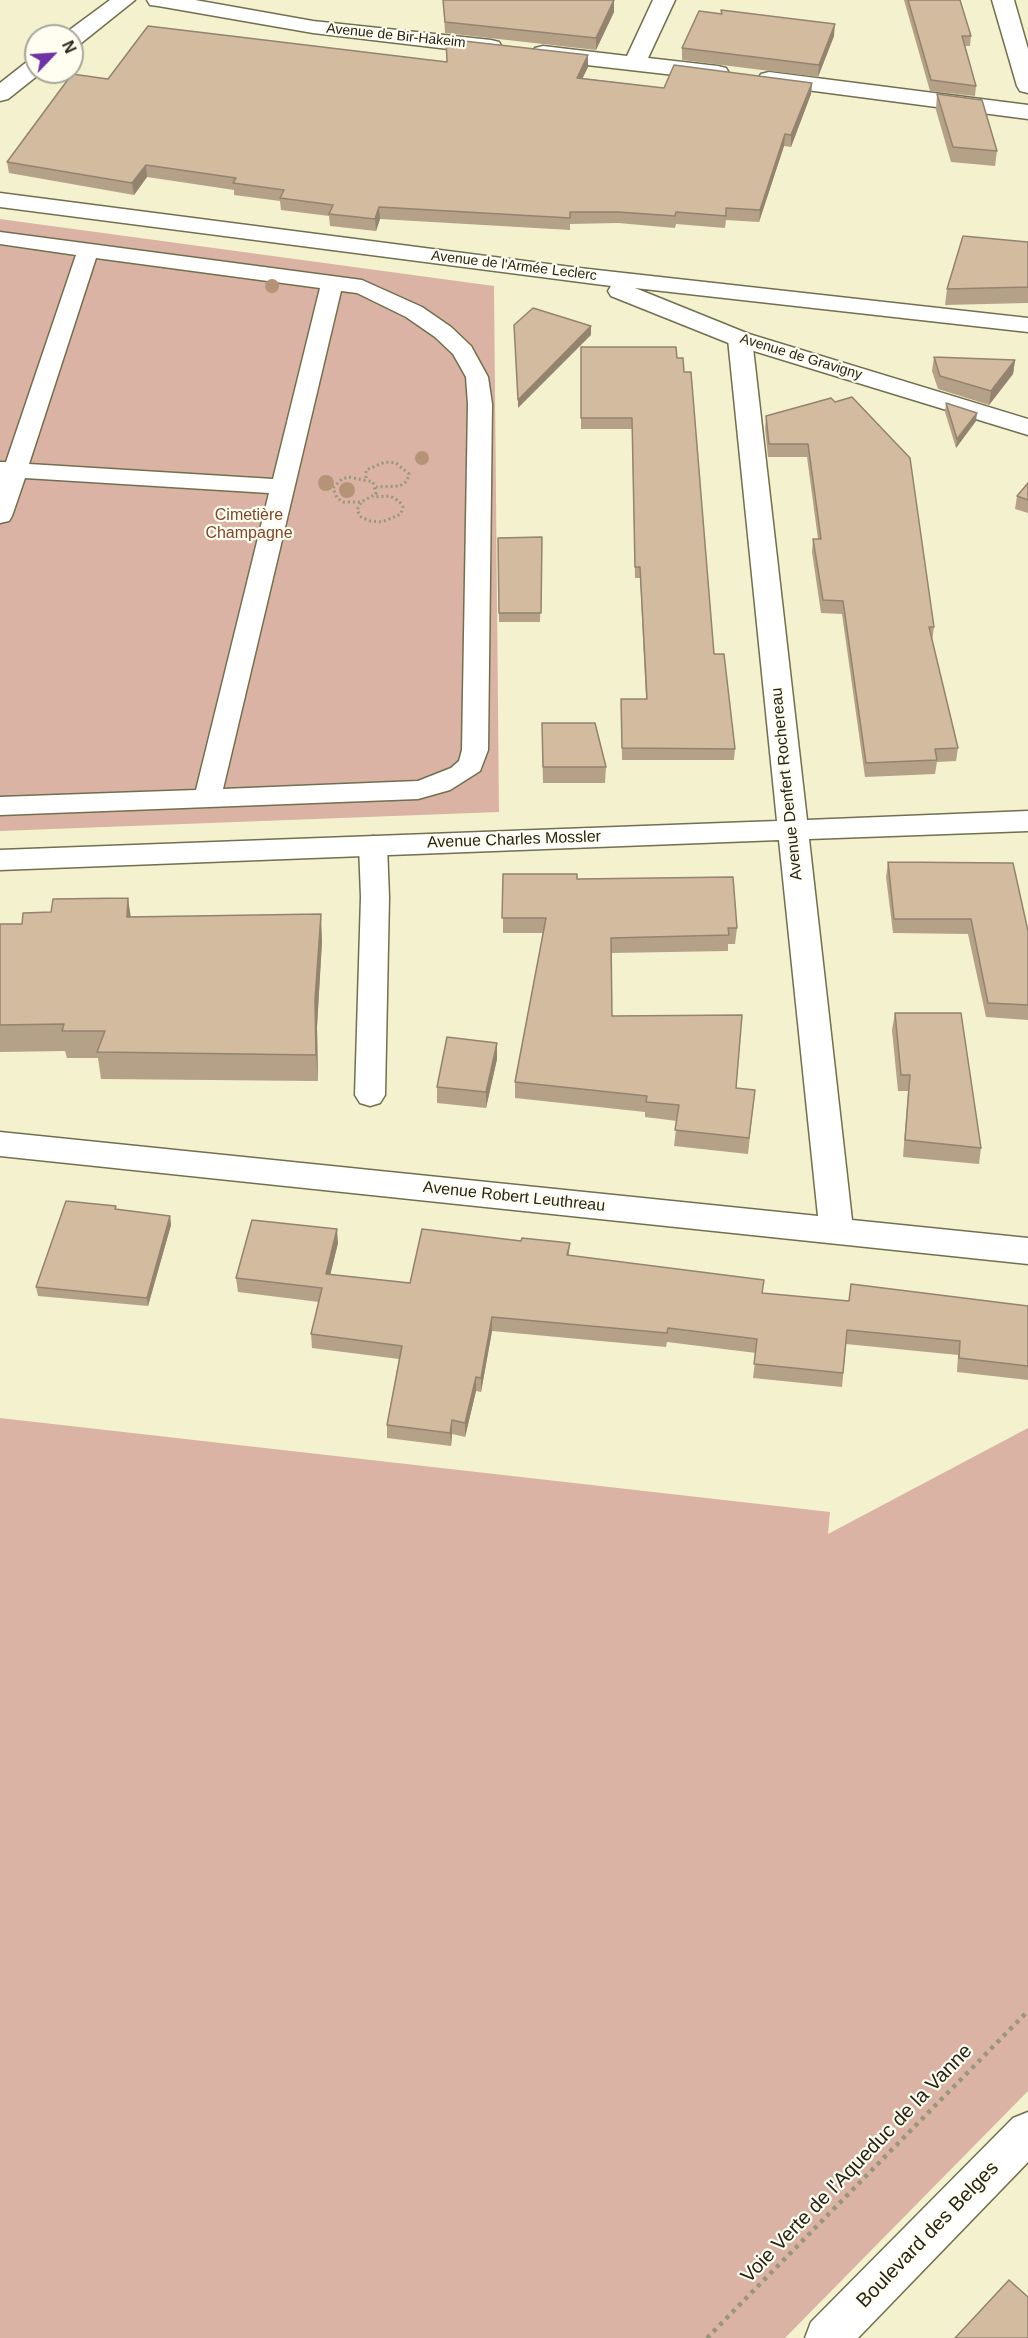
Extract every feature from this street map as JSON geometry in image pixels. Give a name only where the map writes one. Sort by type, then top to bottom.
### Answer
[{"type":"street","points":[[84,30],[124,0]]},
{"type":"street","name":"Avenue de Bir-Hakeim","points":[[158,0],[312,18],[514,49],[1028,112]]},
{"type":"street","points":[[635,63],[664,0]]},
{"type":"street","points":[[1004,0],[1028,86]]},
{"type":"street","points":[[8,87],[24,75]]},
{"type":"street","name":"Avenue de l'Armée Leclerc","points":[[0,200],[579,275],[1028,325]]},
{"type":"street","name":"Avenue de Gravigny","points":[[579,275],[740,339],[1028,427]]},
{"type":"street","name":"Avenue Denfert Rochereau","points":[[740,339],[836,1230]]},
{"type":"street","name":"Avenue Charles Mossler","points":[[0,860],[1028,821]]},
{"type":"street","name":"Avenue Robert Leuthreau","points":[[0,1144],[1028,1251]]},
{"type":"street","name":"Boulevard des Belges","points":[[827,2338],[1028,2132]]},
{"type":"lane","points":[[0,238],[362,287],[414,312],[443,332],[464,351],[477,377],[480,404],[475,750],[471,765],[441,784],[418,790],[0,806]]},
{"type":"lane","points":[[0,516],[8,469],[88,250]]},
{"type":"lane","points":[[208,797],[332,282]]},
{"type":"lane","points":[[8,469],[283,487]]},
{"type":"lane","points":[[370,1095],[375,897],[373,845]]},
{"type":"path","points":[[361,502],[357,510],[361,517],[370,521],[382,522],[401,514],[403,507],[399,501],[390,496],[373,497],[361,502],[344,502],[333,494],[333,488],[349,477],[366,478],[376,487],[400,486],[407,481],[409,474],[405,468],[396,463],[385,462],[366,470],[366,478]]},
{"type":"path","points":[[373,497],[376,487]]},
{"type":"path","name":"Voie Verte de l'Aqueduc de la Vanne","points":[[707,2338],[1028,2011]]},
{"type":"green space","name":"Cimetière Champagne","points":[[0,219],[494,286],[499,812],[0,831]]},
{"type":"green space","points":[[0,1418],[830,1512],[828,1534],[1028,1428],[1028,2091],[785,2338],[0,2338]]},
{"type":"building","points":[[443,0],[614,0],[596,38],[445,22]]},
{"type":"building","points":[[908,0],[960,0],[971,36],[962,36],[976,86],[931,80]]},
{"type":"building","points":[[721,10],[835,24],[819,65],[682,48],[699,11],[722,14]]},
{"type":"building","points":[[148,26],[447,62],[446,39],[588,55],[577,78],[664,88],[674,65],[812,83],[791,135],[785,134],[760,210],[726,208],[726,216],[676,212],[675,216],[618,212],[570,212],[570,218],[379,207],[375,219],[329,214],[333,205],[280,198],[284,190],[233,183],[236,178],[146,165],[132,183],[7,162],[65,84],[84,84],[84,76],[108,79]]},
{"type":"building","points":[[937,94],[982,100],[997,151],[953,147]]},
{"type":"building","points":[[963,236],[1028,242],[1028,287],[947,289]]},
{"type":"building","points":[[533,308],[591,326],[518,400],[514,325]]},
{"type":"building","points":[[581,347],[676,347],[677,358],[683,358],[684,372],[691,372],[714,654],[724,654],[735,749],[622,748],[621,699],[647,699],[640,567],[635,567],[632,418],[581,418]]},
{"type":"building","points":[[934,357],[1015,360],[991,391],[940,376]]},
{"type":"building","points":[[852,397],[910,458],[934,627],[929,627],[958,748],[935,749],[937,760],[866,763],[843,601],[823,600],[813,539],[821,539],[808,444],[769,444],[766,416],[831,398],[835,402]]},
{"type":"building","points":[[946,403],[977,413],[957,439]]},
{"type":"building","points":[[1028,483],[1028,500],[1017,496]]},
{"type":"building","points":[[542,537],[541,613],[499,613],[498,538]]},
{"type":"building","points":[[542,723],[595,723],[606,767],[543,767]]},
{"type":"building","points":[[888,862],[1013,863],[1028,931],[1028,1005],[988,1003],[971,919],[894,919]]},
{"type":"building","points":[[503,874],[577,874],[577,879],[733,877],[737,928],[728,928],[729,935],[611,938],[612,1016],[742,1015],[736,1088],[755,1090],[749,1138],[675,1130],[679,1105],[646,1102],[647,1096],[515,1082],[546,918],[502,918]]},
{"type":"building","points":[[128,898],[127,917],[321,914],[315,1000],[316,1055],[97,1052],[105,1031],[62,1031],[64,1024],[0,1025],[0,924],[22,924],[23,913],[51,912],[53,899]]},
{"type":"building","points":[[895,1013],[961,1013],[981,1148],[905,1140],[910,1075],[901,1075]]},
{"type":"building","points":[[447,1037],[497,1043],[486,1092],[437,1087]]},
{"type":"building","points":[[66,1201],[116,1206],[115,1209],[170,1216],[147,1298],[36,1287]]},
{"type":"building","points":[[252,1220],[337,1229],[326,1274],[410,1283],[422,1229],[521,1241],[522,1238],[570,1243],[567,1255],[764,1280],[762,1293],[849,1301],[851,1284],[1028,1306],[1028,1366],[959,1358],[960,1341],[847,1330],[843,1373],[754,1364],[757,1339],[668,1328],[667,1333],[492,1317],[481,1378],[476,1377],[465,1423],[452,1420],[450,1433],[387,1425],[402,1346],[311,1334],[322,1288],[236,1278]]},
{"type":"building","points":[[1009,2280],[1028,2297],[1028,2338],[955,2338]]}]
